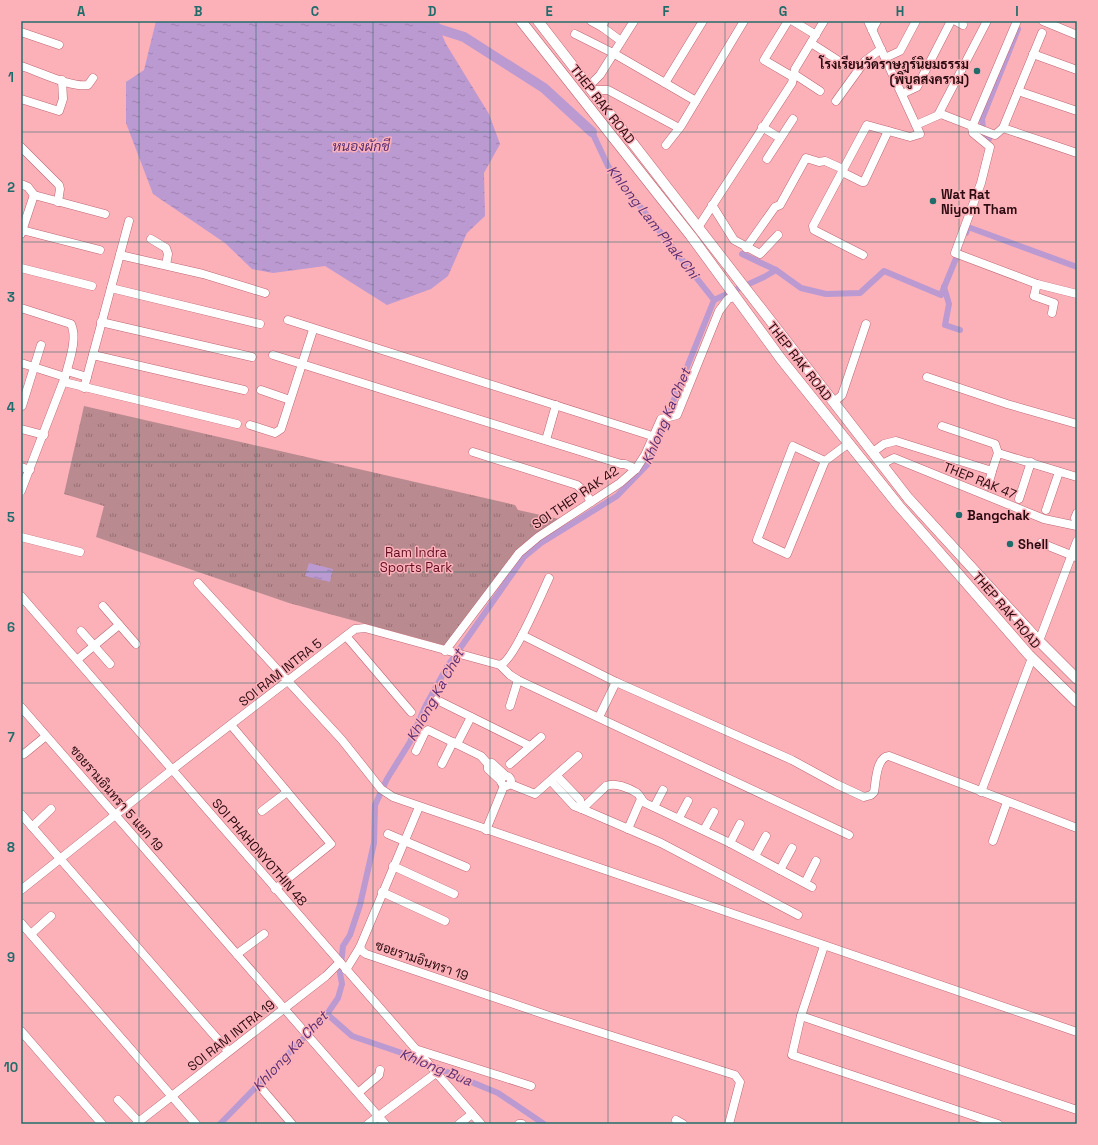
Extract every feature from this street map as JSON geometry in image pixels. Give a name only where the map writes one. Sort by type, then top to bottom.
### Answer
[{"type":"main road","name":"THEP RAK ROAD","points":[[521,21],[691,236],[781,359],[899,506],[1032,658],[1077,702]]},
{"type":"main road","name":"THEP RAK ROAD","points":[[540,22],[908,498],[1039,641],[1077,679]]},
{"type":"street","points":[[591,21],[603,24],[621,41]]},
{"type":"street","points":[[590,88],[600,75],[634,21]]},
{"type":"street","points":[[665,83],[703,21]]},
{"type":"street","points":[[666,145],[696,101],[744,21]]},
{"type":"street","points":[[788,21],[764,60],[820,91]]},
{"type":"street","points":[[793,21],[816,35]]},
{"type":"street","points":[[698,226],[792,83],[793,76],[824,21]]},
{"type":"street","points":[[863,254],[814,230],[813,226],[867,125],[910,137],[920,134],[868,21]]},
{"type":"street","points":[[872,30],[877,21]]},
{"type":"street","points":[[885,58],[900,51],[916,21]]},
{"type":"street","points":[[902,94],[917,87],[951,21]]},
{"type":"street","points":[[938,115],[986,21]]},
{"type":"street","points":[[1017,21],[974,128],[973,133],[990,147],[981,183],[956,253],[1037,284],[1077,294]]},
{"type":"street","points":[[1043,21],[1077,36]]},
{"type":"street","points":[[21,32],[59,45]]},
{"type":"street","points":[[916,125],[941,114],[995,135],[1003,128],[1042,33]]},
{"type":"street","points":[[575,34],[613,53],[696,101]]},
{"type":"street","points":[[811,43],[839,61]]},
{"type":"street","points":[[836,101],[865,61],[881,49]]},
{"type":"street","points":[[1033,54],[1077,70]]},
{"type":"street","points":[[21,66],[62,80],[84,85],[89,84],[93,78]]},
{"type":"street","points":[[21,99],[59,111],[63,99],[62,80]]},
{"type":"street","points":[[590,88],[608,90],[679,128]]},
{"type":"street","points":[[1018,91],[1077,111]]},
{"type":"street","points":[[767,159],[793,119]]},
{"type":"street","points":[[762,127],[780,138]]},
{"type":"street","points":[[1003,128],[1077,153]]},
{"type":"street","points":[[746,248],[774,207],[780,205],[806,158],[819,162],[825,161],[864,182],[888,131]]},
{"type":"street","points":[[21,147],[59,185],[60,189],[58,202]]},
{"type":"street","points":[[21,184],[28,187],[34,195],[105,214]]},
{"type":"street","points":[[34,195],[24,216],[22,233],[100,250]]},
{"type":"street","points":[[712,205],[733,238],[746,248],[760,254],[778,235]]},
{"type":"street","points":[[84,388],[129,221]]},
{"type":"street","points":[[150,239],[166,248],[168,254],[166,265]]},
{"type":"street","points":[[120,255],[214,277],[265,293]]},
{"type":"street","points":[[21,268],[92,286]]},
{"type":"street","points":[[1037,284],[1034,296],[1054,303],[1052,313]]},
{"type":"street","points":[[111,288],[260,324]]},
{"type":"street","name":"SOI THEP RAK 42","points":[[445,651],[519,553],[538,537],[620,483],[633,472],[645,455],[660,421],[665,417],[677,415],[680,410],[719,311],[733,295]]},
{"type":"street","points":[[21,308],[71,324],[74,331],[65,377],[44,435],[21,491]]},
{"type":"street","points":[[288,320],[313,330],[649,435]]},
{"type":"street","points":[[101,322],[252,357]]},
{"type":"street","points":[[834,402],[842,395],[866,324]]},
{"type":"street","points":[[250,425],[275,433],[279,432],[313,330]]},
{"type":"street","points":[[22,406],[41,345]]},
{"type":"street","points":[[273,355],[629,465],[633,472]]},
{"type":"street","points":[[93,356],[244,390]]},
{"type":"street","points":[[21,363],[65,377],[84,388],[237,424]]},
{"type":"street","points":[[65,377],[87,377]]},
{"type":"street","points":[[927,377],[1006,404],[1077,424]]},
{"type":"street","points":[[261,390],[290,400]]},
{"type":"street","points":[[546,440],[556,405]]},
{"type":"street","points":[[942,426],[995,444],[998,453],[988,486]]},
{"type":"street","points":[[21,429],[44,435]]},
{"type":"street","points":[[873,452],[884,444],[896,441],[992,471]]},
{"type":"street","points":[[825,461],[793,446],[757,540],[787,554],[825,461],[849,443]]},
{"type":"street","points":[[473,452],[577,485],[585,492],[591,502]]},
{"type":"street","points":[[998,453],[1077,477]]},
{"type":"street","name":"THEP RAK 47","points":[[882,464],[894,458],[1044,519],[1075,520]]},
{"type":"street","points":[[1019,499],[1031,462]]},
{"type":"street","points":[[21,467],[30,470]]},
{"type":"street","points":[[1046,510],[1059,472]]},
{"type":"street","points":[[21,537],[80,552]]},
{"type":"street","points":[[1039,641],[1074,556],[1077,541]]},
{"type":"street","points":[[1041,543],[1074,556]]},
{"type":"street","points":[[549,578],[509,660],[500,665],[510,675],[849,835]]},
{"type":"street","points":[[198,583],[342,740],[384,791],[418,807],[1077,1032]]},
{"type":"street","name":"SOI PHAHONYOTHIN 48","points":[[21,596],[481,1124]]},
{"type":"street","points":[[103,606],[136,644]]},
{"type":"street","points":[[78,660],[119,625]]},
{"type":"street","name":"SOI RAM INTRA 5","points":[[21,890],[173,769],[359,627],[500,665]]},
{"type":"street","points":[[81,631],[110,664]]},
{"type":"street","points":[[522,635],[616,682],[792,760],[836,784],[864,796],[871,795],[874,792],[881,760],[885,756],[889,756],[1077,828]]},
{"type":"street","points":[[346,636],[411,712]]},
{"type":"street","points":[[981,792],[1032,658]]},
{"type":"street","points":[[510,706],[518,680]]},
{"type":"street","points":[[599,718],[616,682]]},
{"type":"street","points":[[437,700],[530,746]]},
{"type":"street","name":"ซอยรามอินทรา 5 แยก 19","points":[[21,707],[385,1124]]},
{"type":"street","points":[[442,764],[471,717]]},
{"type":"street","points":[[231,725],[331,844],[275,888]]},
{"type":"street","points":[[416,751],[427,730],[481,756],[488,764],[492,763],[505,782],[535,794],[554,779],[578,756]]},
{"type":"street","points":[[24,754],[46,736]]},
{"type":"street","points":[[510,764],[541,737]]},
{"type":"street","points":[[554,779],[580,800],[582,809]]},
{"type":"street","points":[[486,830],[505,782]]},
{"type":"street","points":[[582,809],[606,786],[611,784],[637,793],[641,799],[654,807],[730,843],[808,885],[816,861]]},
{"type":"street","points":[[654,807],[663,790]]},
{"type":"street","points":[[262,811],[287,792]]},
{"type":"street","points":[[628,829],[641,799]]},
{"type":"street","points":[[680,818],[688,801]]},
{"type":"street","points":[[993,841],[1007,802]]},
{"type":"street","name":"ซอยรามอินทรา 19","points":[[418,807],[360,947],[362,951],[366,954],[555,1018],[735,1076],[740,1082],[729,1124]]},
{"type":"street","points":[[32,826],[51,809]]},
{"type":"street","points":[[582,809],[704,864],[798,915]]},
{"type":"street","points":[[704,830],[714,812]]},
{"type":"street","points":[[21,814],[140,948],[228,1051]]},
{"type":"street","points":[[730,843],[740,824]]},
{"type":"street","points":[[388,834],[466,867]]},
{"type":"street","points":[[755,856],[766,836]]},
{"type":"street","points":[[780,870],[792,848]]},
{"type":"street","points":[[393,866],[454,894]]},
{"type":"street","points":[[382,892],[445,921]]},
{"type":"street","points":[[31,934],[51,916]]},
{"type":"street","points":[[21,923],[196,1124]]},
{"type":"street","points":[[236,954],[264,934]]},
{"type":"street","points":[[824,946],[801,1016],[792,1056],[998,1124]]},
{"type":"street","points":[[346,970],[360,947]]},
{"type":"street","name":"SOI RAM INTRA 19","points":[[137,1123],[326,976],[340,962]]},
{"type":"street","points":[[801,1016],[1077,1110]]},
{"type":"street","points":[[21,1031],[102,1124]]},
{"type":"street","points":[[418,1052],[532,1086]]},
{"type":"street","points":[[358,1093],[379,1075],[380,1070]]},
{"type":"street","points":[[368,1124],[434,1071]]},
{"type":"street","points":[[262,1090],[292,1124]]},
{"type":"street","points":[[118,1100],[137,1123]]},
{"type":"street","points":[[459,1124],[472,1114]]},
{"type":"green space","name":"Ram Indra Sports Park","points":[[84,406],[515,505],[518,510],[559,519],[532,537],[517,551],[447,646],[289,603],[96,537],[104,506],[64,494]]},
{"type":"water","name":"หนองผักชี","points":[[156,21],[436,21],[446,44],[489,114],[500,144],[484,173],[485,216],[467,233],[448,276],[431,289],[387,305],[325,266],[273,273],[252,269],[225,243],[153,194],[126,123],[126,82],[144,70]]},
{"type":"water","points":[[309,563],[333,569],[330,582],[305,576]]},
{"type":"waterway","name":"Khlong Lam Phak Chi","points":[[426,21],[439,29],[464,37],[544,88],[592,132]]},
{"type":"waterway","points":[[989,139],[983,128],[982,119],[1018,29]]},
{"type":"waterway","name":"Khlong Lam Phak Chi","points":[[592,132],[608,166],[714,300],[776,270]]},
{"type":"waterway","points":[[966,233],[968,227],[1077,267]]},
{"type":"waterway","points":[[742,254],[776,270],[801,288],[826,294],[860,293],[884,271],[941,295],[959,251]]},
{"type":"waterway","points":[[944,287],[949,304],[945,325],[960,330]]},
{"type":"waterway","name":"Khlong Ka Chet","points":[[220,1124],[327,1014],[338,998],[342,984],[340,973],[343,946],[350,935],[360,905],[374,843],[375,805],[387,779],[410,742],[425,707],[447,667],[524,557],[541,543],[617,496],[648,464],[714,300]]},
{"type":"waterway","name":"Khlong Bua","points":[[327,1014],[352,1036],[399,1052],[498,1093],[544,1124]]},
{"type":"place","name":"โรงเรียนวัดราษฎร์นิยมธรรม (พิบูลสงคราม)","points":[[977,71]]},
{"type":"place","name":"Wat Rat Niyom Tham","points":[[933,201]]},
{"type":"place","name":"Bangchak","points":[[959,515]]},
{"type":"place","name":"Shell","points":[[1010,544]]}]
